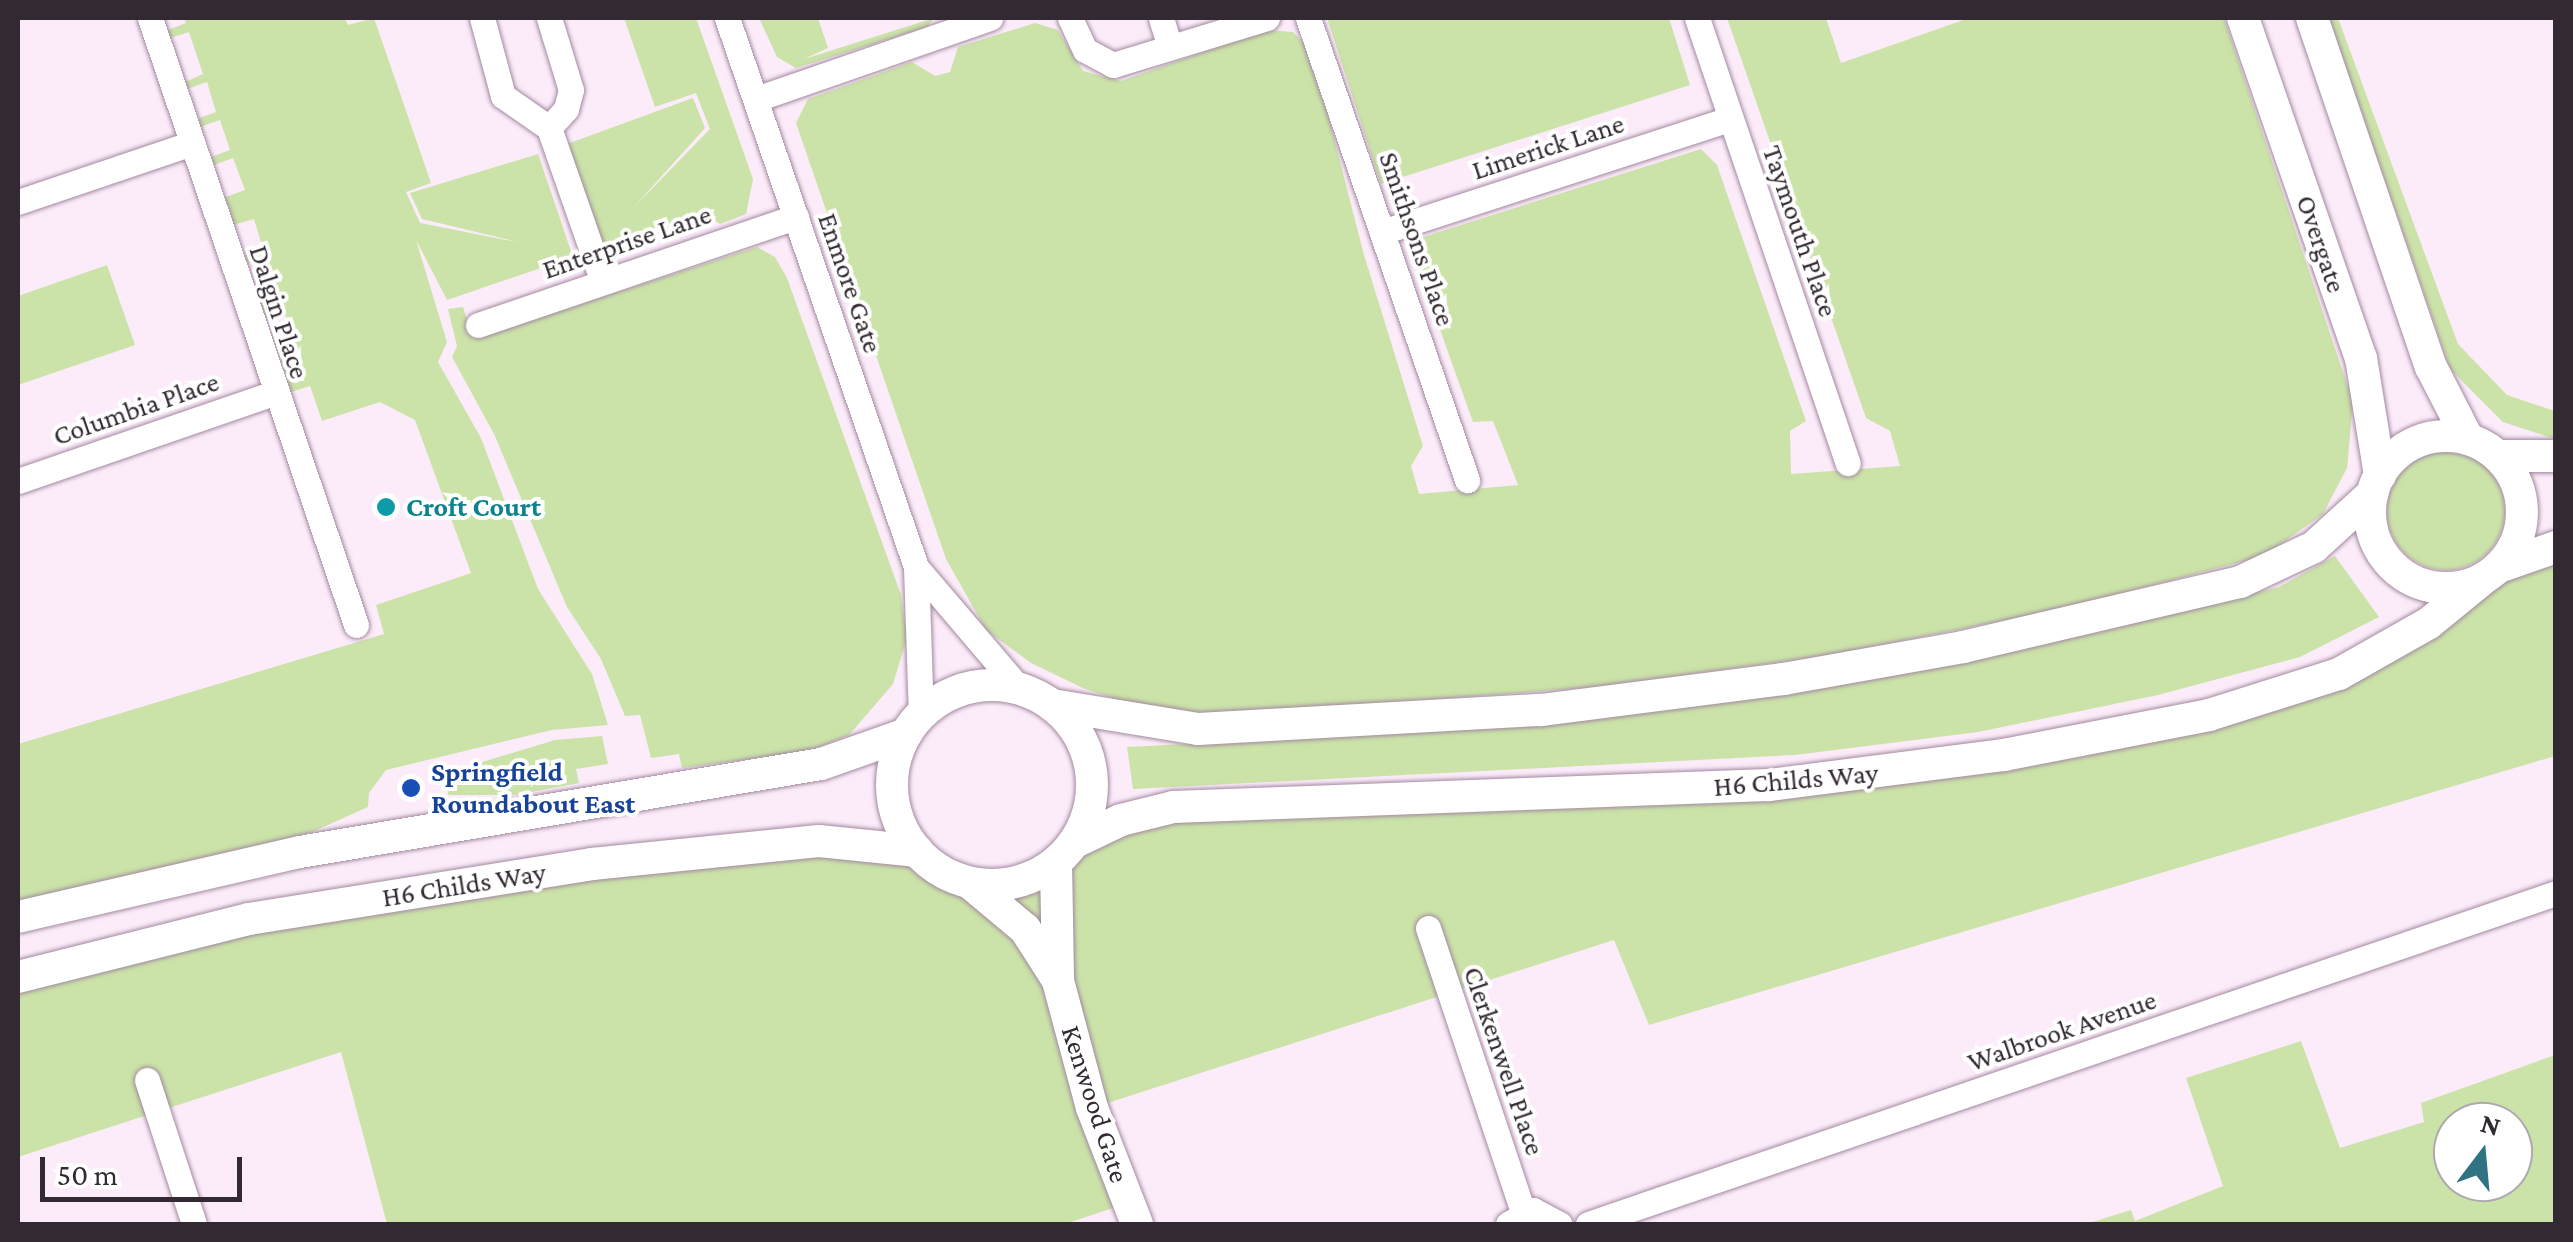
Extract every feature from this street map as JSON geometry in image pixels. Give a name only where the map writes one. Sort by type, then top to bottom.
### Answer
[{"type":"street","name":"Dalgin Place","points":[[150,18],[274,393],[356,625]]},
{"type":"street","points":[[482,18],[502,96],[549,128],[603,282]]},
{"type":"street","points":[[548,18],[571,90],[566,109],[549,128]]},
{"type":"street","name":"Enmore Gate","points":[[727,18],[916,568],[914,724]]},
{"type":"street","points":[[756,99],[990,18]]},
{"type":"street","points":[[1070,18],[1096,61],[1135,61],[1266,18]]},
{"type":"street","points":[[1162,18],[1170,47]]},
{"type":"street","name":"Smithsons Place","points":[[1308,18],[1385,231],[1467,480]]},
{"type":"street","name":"Taymouth Place","points":[[1697,18],[1848,464]]},
{"type":"street","name":"Overgate","points":[[2243,18],[2361,358],[2376,484]]},
{"type":"street","points":[[2312,18],[2432,367],[2468,438]]},
{"type":"street","name":"Limerick Lane","points":[[1385,231],[1730,119]]},
{"type":"street","points":[[18,202],[192,143]]},
{"type":"street","name":"Enterprise Lane","points":[[478,325],[796,216]]},
{"type":"street","name":"Columbia Place","points":[[18,481],[274,393]]},
{"type":"street","points":[[18,917],[300,852],[584,800],[821,764],[914,724],[967,689],[1019,688],[1052,704],[1198,729],[1541,710],[1784,679],[1963,647],[2240,582],[2314,547],[2408,446],[2448,436],[2468,438],[2498,456],[2522,499],[2514,547],[2491,573],[2441,588],[2400,572],[2375,538],[2376,484]]},
{"type":"street","points":[[2498,456],[2556,456]]},
{"type":"street","name":"H6 Childs Way","points":[[1066,852],[1121,820],[1173,808],[1770,784],[2022,752],[2209,715],[2339,674],[2429,624],[2491,573],[2556,547]]},
{"type":"street","name":"Enmore Gate","points":[[916,568],[1019,688]]},
{"type":"street","points":[[914,724],[892,794],[916,851],[970,883],[1002,885],[1066,852],[1090,799],[1088,754],[1052,704]]},
{"type":"street","name":"H6 Childs Way","points":[[18,978],[249,920],[592,864],[819,842],[916,851]]},
{"type":"street","name":"Kenwood Gate","points":[[1058,981],[1066,852]]},
{"type":"street","name":"Kenwood Gate","points":[[970,883],[1025,929],[1058,981],[1092,1108],[1137,1224]]},
{"type":"street","name":"Walbrook Avenue","points":[[1588,1224],[2556,892]]},
{"type":"street","name":"Clerkenwell Place","points":[[1428,928],[1516,1218]]},
{"type":"street","points":[[147,1080],[194,1224]]},
{"type":"street","points":[[1516,1218],[1543,1212],[1558,1224]]},
{"type":"green space","points":[[184,18],[345,18],[348,25],[374,18],[431,183],[406,192],[420,223],[522,243],[422,219],[410,193],[538,154],[571,251],[567,259],[447,300],[416,240],[447,342],[438,362],[481,438],[538,589],[592,674],[608,725],[552,730],[386,770],[369,793],[368,807],[310,833],[18,901],[18,744],[384,634],[376,605],[471,573],[415,420],[380,402],[322,421],[310,386],[291,392],[271,333],[290,326],[286,316],[266,320],[257,295],[275,289],[266,259],[246,264],[243,256],[263,249],[254,219],[233,225],[223,198],[245,190],[233,158],[214,165],[211,157],[230,150],[220,120],[200,127],[197,119],[216,112],[207,82],[187,89],[185,82],[203,74],[189,32],[170,38],[168,30],[186,23]]},
{"type":"green space","points":[[624,18],[696,18],[753,179],[746,214],[720,224],[702,212],[602,247],[567,144],[693,98],[705,128],[633,208],[710,129],[696,93],[655,107]]},
{"type":"green space","points":[[759,18],[818,18],[828,48],[804,59],[934,18],[927,27],[796,68],[777,57]]},
{"type":"green space","points":[[1327,18],[1669,18],[1690,85],[1381,184]]},
{"type":"green space","points":[[1727,18],[1826,18],[1841,63],[1969,18],[2224,18],[2353,402],[2347,468],[2323,514],[2264,556],[2057,610],[1824,656],[1587,688],[1219,715],[1141,707],[1085,689],[1031,663],[986,630],[946,559],[796,123],[808,99],[912,62],[935,76],[950,72],[958,47],[1035,23],[1058,30],[1083,71],[1121,81],[1266,30],[1293,32],[1312,52],[1364,255],[1423,446],[1411,466],[1419,494],[1518,485],[1493,421],[1473,422],[1414,257],[1417,239],[1701,149],[1717,165],[1806,421],[1790,431],[1791,474],[1900,466],[1890,431],[1866,418]]},
{"type":"green space","points":[[2329,18],[2338,18],[2458,344],[2507,395],[2555,411],[2555,439],[2503,422],[2450,369]]},
{"type":"green space","points":[[757,247],[775,257],[787,278],[901,595],[907,638],[893,684],[849,735],[810,751],[682,768],[679,754],[651,758],[640,715],[625,716],[601,659],[567,607],[494,434],[452,357],[457,346],[448,309],[463,307],[473,339]]},
{"type":"green space","points":[[107,265],[135,345],[18,385],[18,296]]},
{"type":"green space","points":[[2446,452],[2469,456],[2488,469],[2501,488],[2505,511],[2501,534],[2488,553],[2469,566],[2446,570],[2423,566],[2404,553],[2391,534],[2387,511],[2391,488],[2404,469],[2423,456]]},
{"type":"green space","points":[[2555,547],[2555,756],[1649,1025],[1614,940],[1092,1108],[1128,1203],[1065,1224],[387,1224],[341,1052],[18,1157],[18,977],[593,864],[917,851],[970,883],[1001,885],[1032,877],[1121,820],[1769,785],[2271,698]]},
{"type":"green space","points":[[2335,556],[2379,617],[2300,657],[2158,695],[1978,732],[1795,755],[1133,789],[1127,747],[1308,738],[2102,631],[2279,587]]},
{"type":"green space","points":[[602,736],[608,764],[576,769],[579,783],[515,795],[448,795],[446,773],[555,740]]},
{"type":"green space","points":[[2301,1041],[2340,1148],[2424,1122],[2421,1103],[2555,1055],[2555,1224],[2086,1224],[2131,1210],[2135,1221],[2223,1186],[2186,1078]]},
{"type":"place","name":"Croft Court","points":[[386,507]]},
{"type":"place","name":"Springfield Roundabout East","points":[[411,788]]}]
